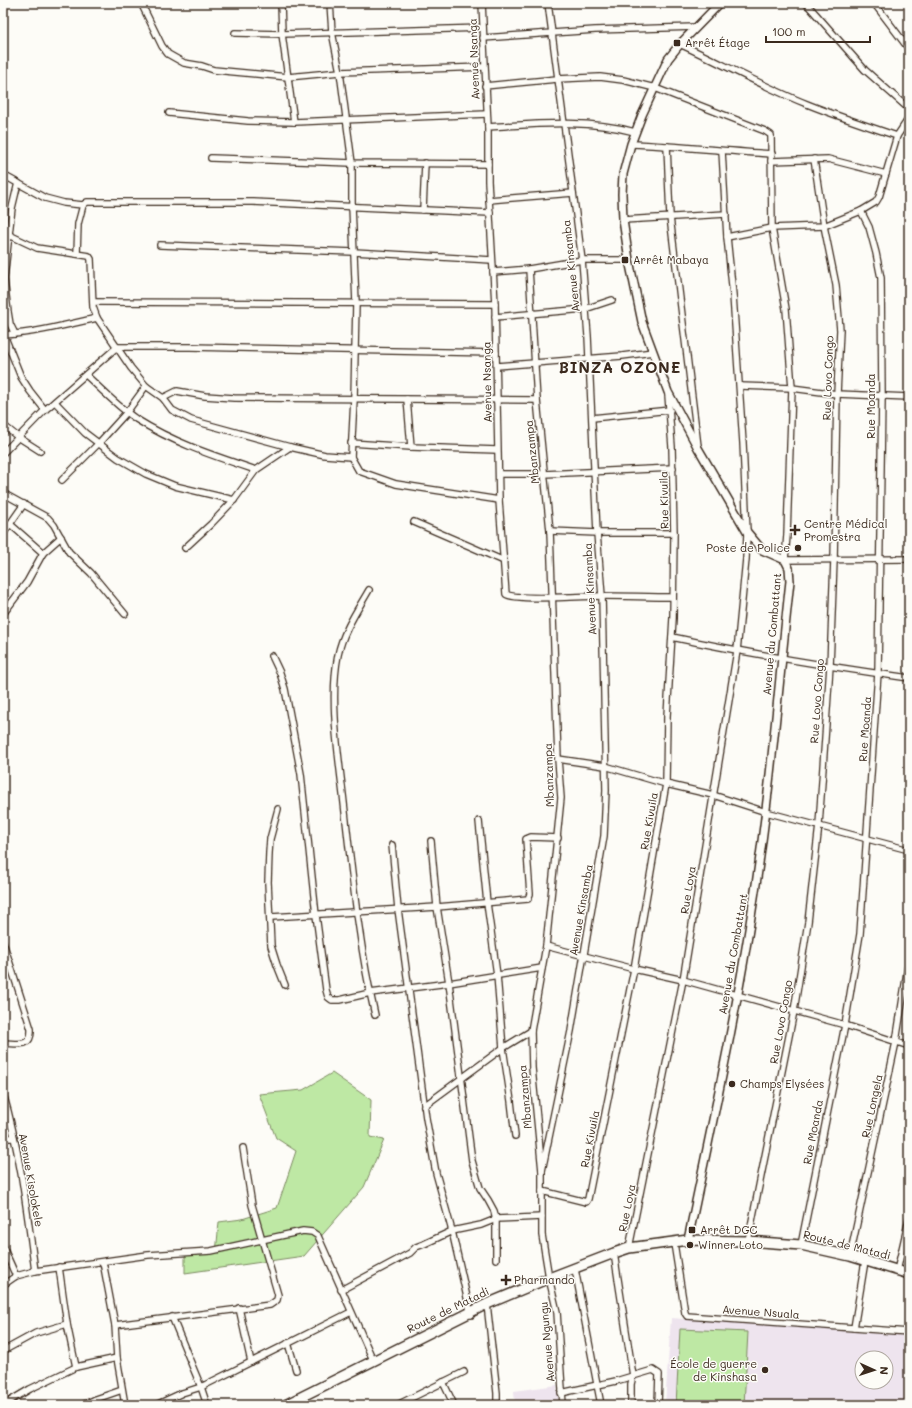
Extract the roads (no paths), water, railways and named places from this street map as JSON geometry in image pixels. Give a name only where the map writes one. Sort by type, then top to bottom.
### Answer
[{"type":"main road","name":"Route de Matadi","points":[[290,1404],[373,1360],[471,1314],[486,1304],[549,1278],[629,1248],[688,1240],[748,1241],[801,1245],[850,1256],[909,1274]]},
{"type":"street","points":[[141,3],[162,46],[168,54],[184,63],[214,70],[288,77],[340,72],[484,67]]},
{"type":"street","points":[[281,3],[282,34],[294,122]]},
{"type":"street","points":[[330,3],[332,32],[340,72],[352,163],[352,206],[356,303],[351,457],[359,471],[396,484],[499,500]]},
{"type":"street","name":"Avenue Nsanga","points":[[482,3],[488,127],[489,200],[495,304],[499,500],[506,591],[508,596],[551,598],[602,596],[673,597]]},
{"type":"street","name":"Avenue Kinsamba","points":[[542,1171],[572,1031],[604,836],[606,790],[602,596],[596,533],[589,359],[582,260],[548,3]]},
{"type":"street","name":"Avenue du Combattant","points":[[688,1240],[738,996],[753,904],[766,812],[790,581],[789,568],[785,560],[762,550],[747,532],[698,448],[668,392],[642,322],[629,260],[623,220],[622,194],[623,174],[631,144],[668,59],[680,44],[720,3]]},
{"type":"street","points":[[806,3],[865,70],[909,109]]},
{"type":"street","points":[[874,3],[909,49]]},
{"type":"street","points":[[483,38],[603,30],[696,27]]},
{"type":"street","points":[[235,33],[282,34],[483,28]]},
{"type":"street","points":[[680,44],[711,58],[750,79],[807,104],[897,136]]},
{"type":"street","points":[[485,86],[557,79],[600,77],[622,80],[655,88],[769,133],[772,138],[772,228],[786,309],[792,388],[785,560],[909,559]]},
{"type":"street","points":[[169,113],[248,121],[294,122],[487,114]]},
{"type":"street","points":[[727,237],[772,228],[824,226],[862,211],[876,202],[879,197],[897,136],[909,118]]},
{"type":"street","points":[[488,127],[563,123],[597,124],[636,132]]},
{"type":"street","points":[[631,144],[772,154]]},
{"type":"street","points":[[667,146],[670,217],[698,448]]},
{"type":"street","name":"Rue Loya","points":[[629,1248],[683,980],[737,651],[746,559],[747,532],[740,386],[727,237],[722,151]]},
{"type":"street","points":[[211,158],[352,163],[488,164]]},
{"type":"street","points":[[771,161],[814,159],[835,160],[886,174]]},
{"type":"street","name":"Rue Lovo Congo","points":[[748,1241],[794,1011],[808,922],[819,825],[830,666],[840,330],[836,285],[824,226],[814,159]]},
{"type":"street","points":[[423,210],[425,164]]},
{"type":"street","points":[[3,175],[45,198],[64,203],[83,205],[87,202],[246,202],[490,213]]},
{"type":"street","points":[[15,334],[10,324],[4,279],[12,208],[18,183]]},
{"type":"street","points":[[489,200],[573,193]]},
{"type":"street","points":[[77,254],[78,224],[83,205]]},
{"type":"street","name":"Rue Moanda","points":[[801,1245],[860,934],[878,673],[882,396],[881,278],[869,228],[862,211]]},
{"type":"street","points":[[623,220],[726,214]]},
{"type":"street","points":[[3,232],[37,248],[89,256],[91,259],[93,302],[97,318],[146,386],[163,398],[172,410],[191,420],[290,447],[325,455],[351,457]]},
{"type":"street","points":[[160,245],[354,252],[492,260]]},
{"type":"street","points":[[493,272],[529,269],[582,260],[629,260]]},
{"type":"street","name":"Mbanzampa","points":[[529,269],[536,400],[550,532],[551,598],[561,798],[546,946],[531,1031],[532,1068],[542,1171],[542,1235],[549,1278]]},
{"type":"street","points":[[495,318],[532,313],[585,309],[612,300]]},
{"type":"street","points":[[93,302],[495,304]]},
{"type":"street","points":[[45,410],[21,377],[4,335],[49,329],[97,318]]},
{"type":"street","points":[[3,453],[45,410],[117,347],[496,353]]},
{"type":"street","points":[[497,366],[589,359],[653,352]]},
{"type":"street","points":[[86,375],[113,401],[127,412],[173,440],[194,449],[256,470]]},
{"type":"street","points":[[62,480],[127,412],[146,386]]},
{"type":"street","points":[[740,386],[792,388],[837,394],[909,397]]},
{"type":"street","points":[[163,398],[177,390],[205,396],[234,398],[536,400]]},
{"type":"street","name":"Rue Kivuila","points":[[542,1191],[582,1202],[586,1202],[588,1199],[634,969],[666,784],[672,637],[674,533],[673,468],[668,392]]},
{"type":"street","points":[[407,399],[411,447]]},
{"type":"street","points":[[55,402],[85,433],[98,444],[118,458],[146,474],[175,486],[234,500]]},
{"type":"street","points":[[592,418],[670,410]]},
{"type":"street","points":[[3,425],[18,438],[40,451]]},
{"type":"street","points":[[351,443],[497,450]]},
{"type":"street","points":[[185,548],[234,500],[256,470],[290,447]]},
{"type":"street","points":[[499,474],[544,474],[673,468]]},
{"type":"street","points":[[3,492],[48,518],[54,524],[69,552],[91,573],[125,614]]},
{"type":"street","points":[[3,534],[24,504]]},
{"type":"street","points":[[414,522],[504,560]]},
{"type":"street","points":[[10,524],[43,553]]},
{"type":"street","points":[[550,532],[674,533]]},
{"type":"street","points":[[3,614],[27,582],[43,553],[61,537]]},
{"type":"street","points":[[369,590],[344,634],[338,655],[336,677],[336,719],[338,756],[357,912],[375,1015]]},
{"type":"street","points":[[672,637],[782,659],[909,678]]},
{"type":"street","points":[[272,656],[280,673],[285,689],[301,774],[316,915],[328,996],[332,1000],[340,1000],[370,993],[449,983],[542,968]]},
{"type":"street","points":[[558,759],[605,766],[666,784],[713,795],[766,812],[909,850]]},
{"type":"street","points":[[278,809],[270,839],[268,882],[271,946],[285,985]]},
{"type":"street","points":[[479,822],[487,903],[497,975],[503,1048],[515,1136]]},
{"type":"street","points":[[270,917],[437,907],[528,899],[530,894],[526,839],[531,837],[558,838]]},
{"type":"street","points":[[431,841],[437,907],[449,983],[472,1161],[480,1188],[494,1211],[496,1219],[496,1259]]},
{"type":"street","points":[[392,845],[398,909],[424,1106],[436,1173],[452,1232],[471,1314]]},
{"type":"street","points":[[3,942],[31,1028],[32,1036],[29,1041],[23,1044],[3,1043]]},
{"type":"street","points":[[546,946],[683,980],[844,1024],[909,1046]]},
{"type":"street","name":"Rue Longela","points":[[850,1256],[896,1042],[909,959]]},
{"type":"street","points":[[424,1106],[503,1048],[531,1031]]},
{"type":"street","name":"Avenue Kisolokele","points":[[3,1093],[14,1138],[26,1203],[35,1271]]},
{"type":"street","points":[[3,1138],[14,1138]]},
{"type":"street","points":[[115,1325],[270,1305],[277,1300],[278,1294],[252,1205],[243,1148]]},
{"type":"street","points":[[341,1290],[410,1253],[416,1246],[452,1232],[481,1225],[496,1219],[542,1217]]},
{"type":"street","points":[[897,1271],[909,1219]]},
{"type":"street","points":[[3,1285],[16,1276],[35,1271],[148,1255],[211,1251],[303,1231],[312,1232],[318,1236],[323,1246],[373,1360]]},
{"type":"street","name":"Avenue Nsuala","points":[[674,1243],[685,1313],[687,1316],[909,1332]]},
{"type":"street","points":[[3,1247],[16,1276]]},
{"type":"street","points":[[614,1253],[633,1376],[631,1384],[631,1405]]},
{"type":"street","points":[[854,1328],[865,1261]]},
{"type":"street","points":[[103,1262],[115,1325],[117,1358],[125,1405]]},
{"type":"street","points":[[59,1267],[67,1324],[76,1367]]},
{"type":"street","points":[[575,1268],[601,1405]]},
{"type":"street","name":"Avenue Ngungu","points":[[549,1278],[557,1312],[563,1405]]},
{"type":"street","points":[[486,1304],[496,1379],[497,1405]]},
{"type":"street","points":[[239,1308],[251,1362]]},
{"type":"street","points":[[156,1405],[201,1386],[351,1312]]},
{"type":"street","points":[[172,1317],[201,1386],[207,1405]]},
{"type":"street","points":[[3,1350],[36,1333],[67,1324]]},
{"type":"street","points":[[288,1343],[296,1370]]},
{"type":"street","points":[[3,1405],[30,1389],[76,1367],[117,1358]]},
{"type":"street","points":[[562,1393],[653,1370],[659,1374],[658,1405]]},
{"type":"street","points":[[401,1404],[464,1372]]},
{"type":"street","points":[[442,1382],[454,1405]]},
{"type":"street","points":[[83,1405],[122,1390]]},
{"type":"place","name":"Arrêt Étage","points":[[677,43]]},
{"type":"place","name":"Arrêt Mabaya","points":[[625,260]]},
{"type":"place","name":"Centre Médical Promestra","points":[[795,530]]},
{"type":"place","name":"Poste de Police","points":[[798,548]]},
{"type":"place","name":"Champs Elysées","points":[[732,1084]]},
{"type":"place","name":"Arrêt DGC","points":[[692,1230]]},
{"type":"place","name":"Winner Loto","points":[[690,1245]]},
{"type":"place","name":"Pharmando","points":[[506,1280]]},
{"type":"place","name":"École de guerre de Kinshasa","points":[[765,1370]]},
{"type":"district","name":"BINZA OZONE","points":[[620,368]]}]
